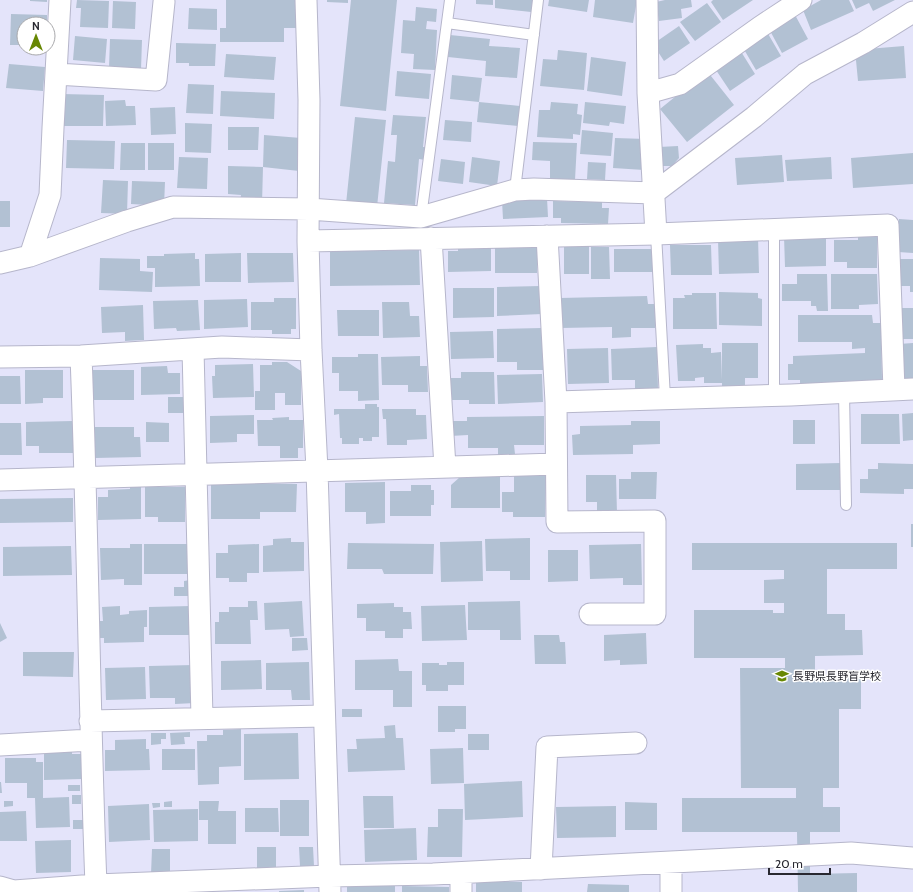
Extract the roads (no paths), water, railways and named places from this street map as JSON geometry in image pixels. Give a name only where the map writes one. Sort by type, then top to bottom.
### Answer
[{"type":"street","points":[[30,256],[50,195],[60,0]]},
{"type":"street","points":[[306,0],[309,100],[308,241],[330,884]]},
{"type":"street","points":[[647,0],[648,93],[656,234]]},
{"type":"street","points":[[648,93],[680,84],[760,27],[801,0]]},
{"type":"street","points":[[56,74],[156,80],[164,2]]},
{"type":"street","points":[[0,263],[30,256],[127,220],[173,207],[308,209],[421,217],[515,190],[534,189],[654,193],[754,117],[805,74],[863,43],[913,12]]},
{"type":"street","points":[[308,241],[656,234],[888,225],[904,389],[556,402]]},
{"type":"street","points":[[547,236],[556,402],[557,522],[655,521],[654,614],[590,614]]},
{"type":"street","points":[[431,238],[445,467]]},
{"type":"street","points":[[0,357],[81,356],[222,347],[311,350]]},
{"type":"street","points":[[192,349],[202,718]]},
{"type":"street","points":[[81,356],[86,477],[90,730],[96,888]]},
{"type":"street","points":[[0,480],[556,464]]},
{"type":"street","points":[[0,746],[90,730],[202,718],[324,716]]},
{"type":"street","points":[[541,869],[547,747],[636,743]]},
{"type":"street","points":[[9,890],[461,882],[541,869],[671,862],[851,853],[913,858]]},
{"type":"street","points":[[671,862],[672,892]]},
{"type":"lane","points":[[421,217],[450,0]]},
{"type":"lane","points":[[515,190],[538,0]]},
{"type":"lane","points":[[447,23],[534,35]]},
{"type":"lane","points":[[774,229],[774,395]]},
{"type":"lane","points":[[656,234],[665,398]]},
{"type":"lane","points":[[844,392],[846,505]]},
{"type":"place","name":"長野県長野盲学校","points":[[782,676]]}]
